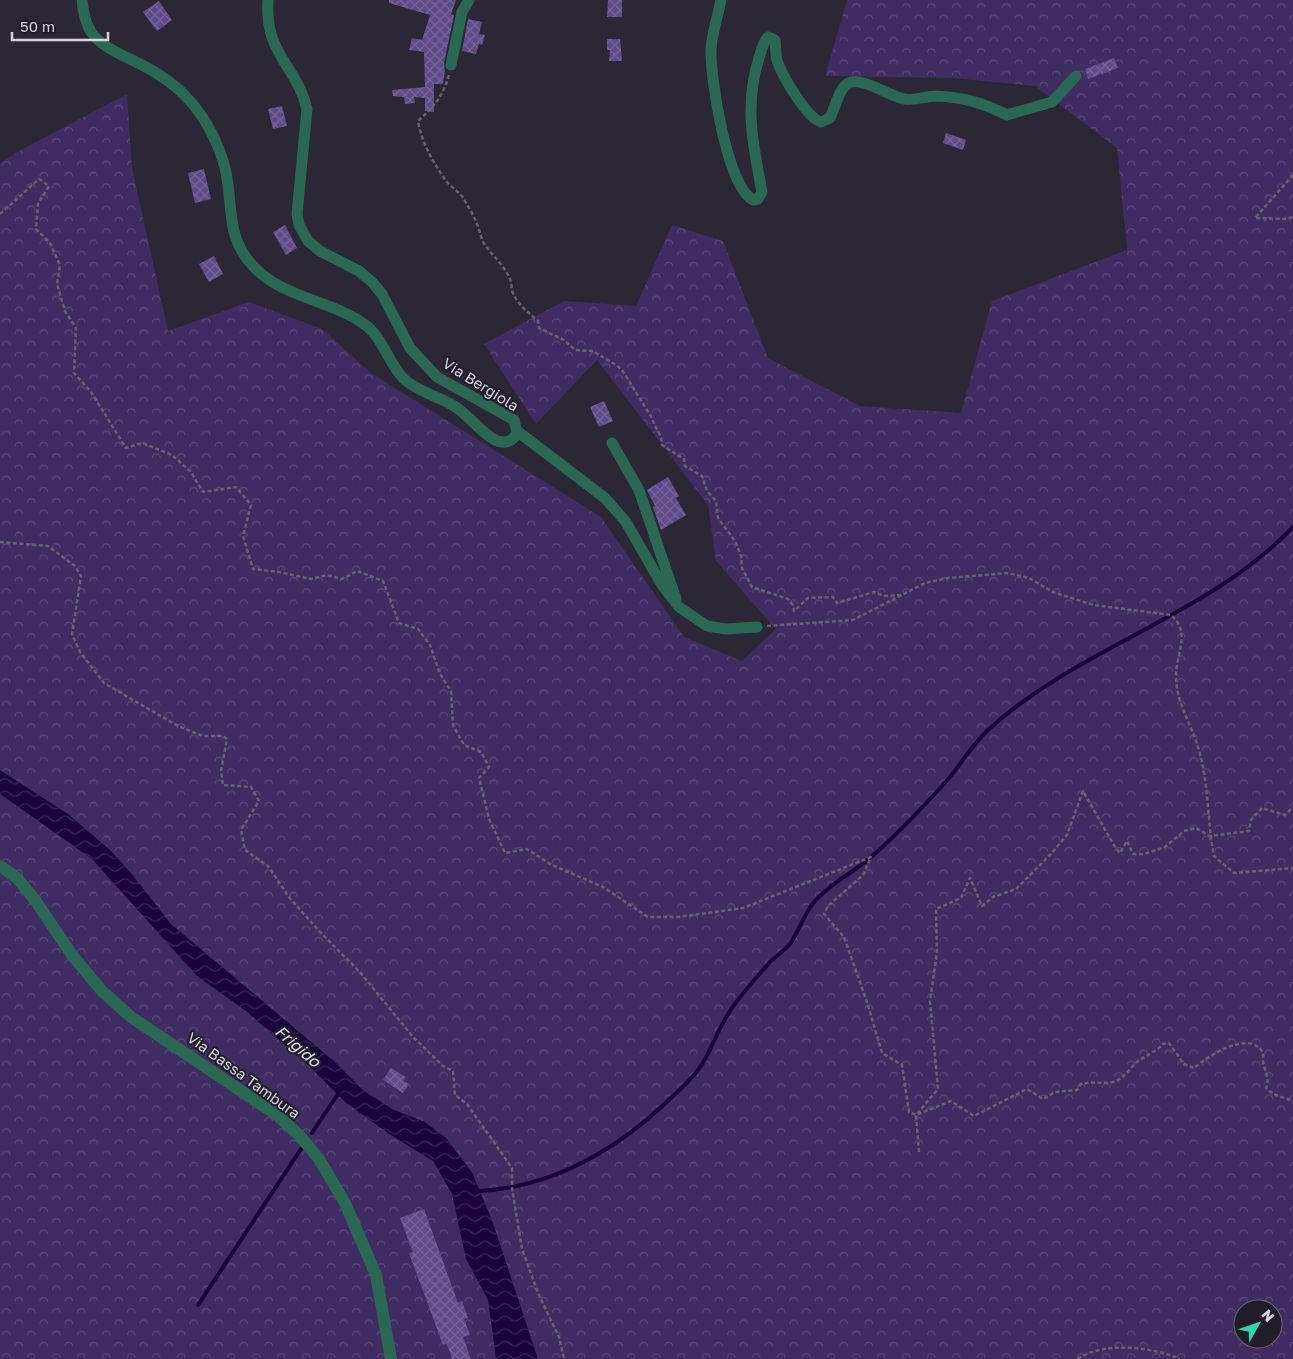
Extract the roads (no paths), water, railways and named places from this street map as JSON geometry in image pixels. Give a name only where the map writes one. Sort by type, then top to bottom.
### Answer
[{"type":"street","name":"Via Bergiola","points":[[82,0],[83,14],[92,34],[104,45],[170,82],[190,101],[201,117],[218,148],[225,167],[235,238],[253,266],[264,277],[295,294],[364,324],[377,337],[404,378],[415,387],[465,414],[489,436],[500,442],[506,442],[516,436],[517,431],[514,420],[503,412],[471,397],[437,377],[410,348],[382,294],[359,272],[314,247],[302,232],[298,214],[308,108],[304,95],[279,55],[273,41],[269,30],[268,0]]},
{"type":"street","points":[[451,65],[462,12],[469,0]]},
{"type":"street","points":[[721,0],[711,48],[713,76],[726,151],[742,188],[753,200],[758,199],[762,192],[751,136],[750,95],[762,47],[768,37],[775,40],[777,62],[798,98],[814,120],[820,122],[830,118],[846,85],[854,82],[864,82],[906,100],[935,96],[980,102],[1006,115],[1052,102],[1076,76]]},
{"type":"street","points":[[517,431],[605,498],[626,522],[662,585],[679,607],[707,626],[726,629],[756,627]]},
{"type":"street","points":[[612,443],[639,490],[679,607]]},
{"type":"street","name":"Via Bassa Tambura","points":[[0,866],[17,878],[72,955],[102,991],[131,1017],[277,1115],[300,1136],[319,1159],[345,1203],[376,1275],[391,1359]]},
{"type":"water","name":"Frigido","points":[[0,770],[68,814],[109,849],[131,873],[171,924],[335,1062],[363,1090],[392,1109],[425,1122],[446,1138],[472,1172],[493,1223],[538,1359],[496,1359],[488,1300],[466,1259],[452,1194],[433,1161],[389,1134],[345,1102],[310,1067],[246,1011],[197,976],[92,859],[0,794]]},
{"type":"waterway","points":[[477,1191],[505,1188],[557,1174],[606,1149],[651,1116],[698,1071],[732,1008],[770,962],[790,944],[808,911],[817,899],[831,886],[870,858],[898,832],[949,778],[987,731],[1023,702],[1061,676],[1222,585],[1259,558],[1293,527]]},
{"type":"waterway","points":[[312,1133],[340,1091]]},
{"type":"waterway","points":[[198,1305],[301,1149]]}]
